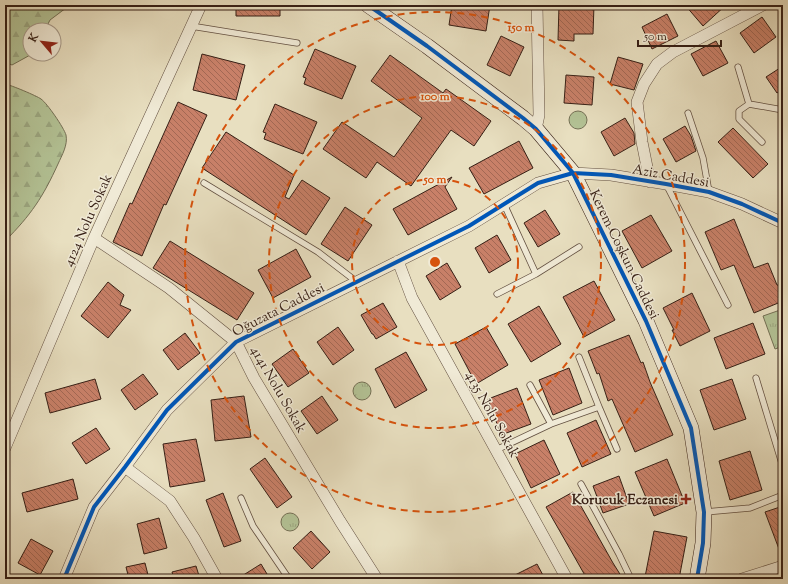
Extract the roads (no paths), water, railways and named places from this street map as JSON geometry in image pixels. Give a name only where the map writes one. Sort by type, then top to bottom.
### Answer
[{"type":"street","name":"4124 Nolu Sokak","points":[[5,448],[94,238],[190,26],[201,5]]},
{"type":"street","name":"Kerem Coşkun Caddesi","points":[[368,5],[427,46],[523,118],[536,129],[573,173],[646,320],[691,428],[704,512],[703,543],[697,579]]},
{"type":"street","points":[[536,129],[539,115],[537,5]]},
{"type":"street","points":[[650,182],[642,142],[637,102],[644,84],[657,64],[673,52],[763,5]]},
{"type":"street","name":"Aziz Caddesi","points":[[573,173],[610,175],[709,192],[742,204],[783,223]]},
{"type":"street","name":"Oğuzata Caddesi","points":[[64,579],[94,507],[167,410],[236,342],[468,226],[538,183],[573,173]]},
{"type":"street","name":"4141 Nolu Sokak","points":[[94,238],[169,288],[236,342],[254,378],[340,521],[377,579]]},
{"type":"street","name":"4135 Nolu Sokak","points":[[398,261],[412,298],[567,579]]},
{"type":"street","points":[[125,467],[170,501],[194,538],[217,579]]},
{"type":"street","points":[[746,578],[783,566]]},
{"type":"lane","points":[[190,26],[297,43]]},
{"type":"lane","points":[[738,67],[749,104]]},
{"type":"lane","points":[[762,142],[740,119],[739,111],[749,104],[783,110]]},
{"type":"lane","points":[[688,112],[703,158],[709,192]]},
{"type":"lane","points":[[204,183],[318,252],[357,282]]},
{"type":"lane","points":[[666,184],[728,305]]},
{"type":"lane","points":[[504,204],[536,274]]},
{"type":"lane","points":[[497,294],[536,274],[579,247]]},
{"type":"lane","points":[[579,357],[617,449]]},
{"type":"lane","points":[[756,378],[783,467]]},
{"type":"lane","points":[[530,386],[551,424]]},
{"type":"lane","points":[[496,450],[551,424],[599,407]]},
{"type":"lane","points":[[581,484],[620,554],[631,579]]},
{"type":"lane","points":[[704,512],[750,508],[783,495]]},
{"type":"lane","points":[[241,498],[253,526],[289,579]]},
{"type":"place","name":"Korucuk Eczanesi","points":[[686,499]]}]
